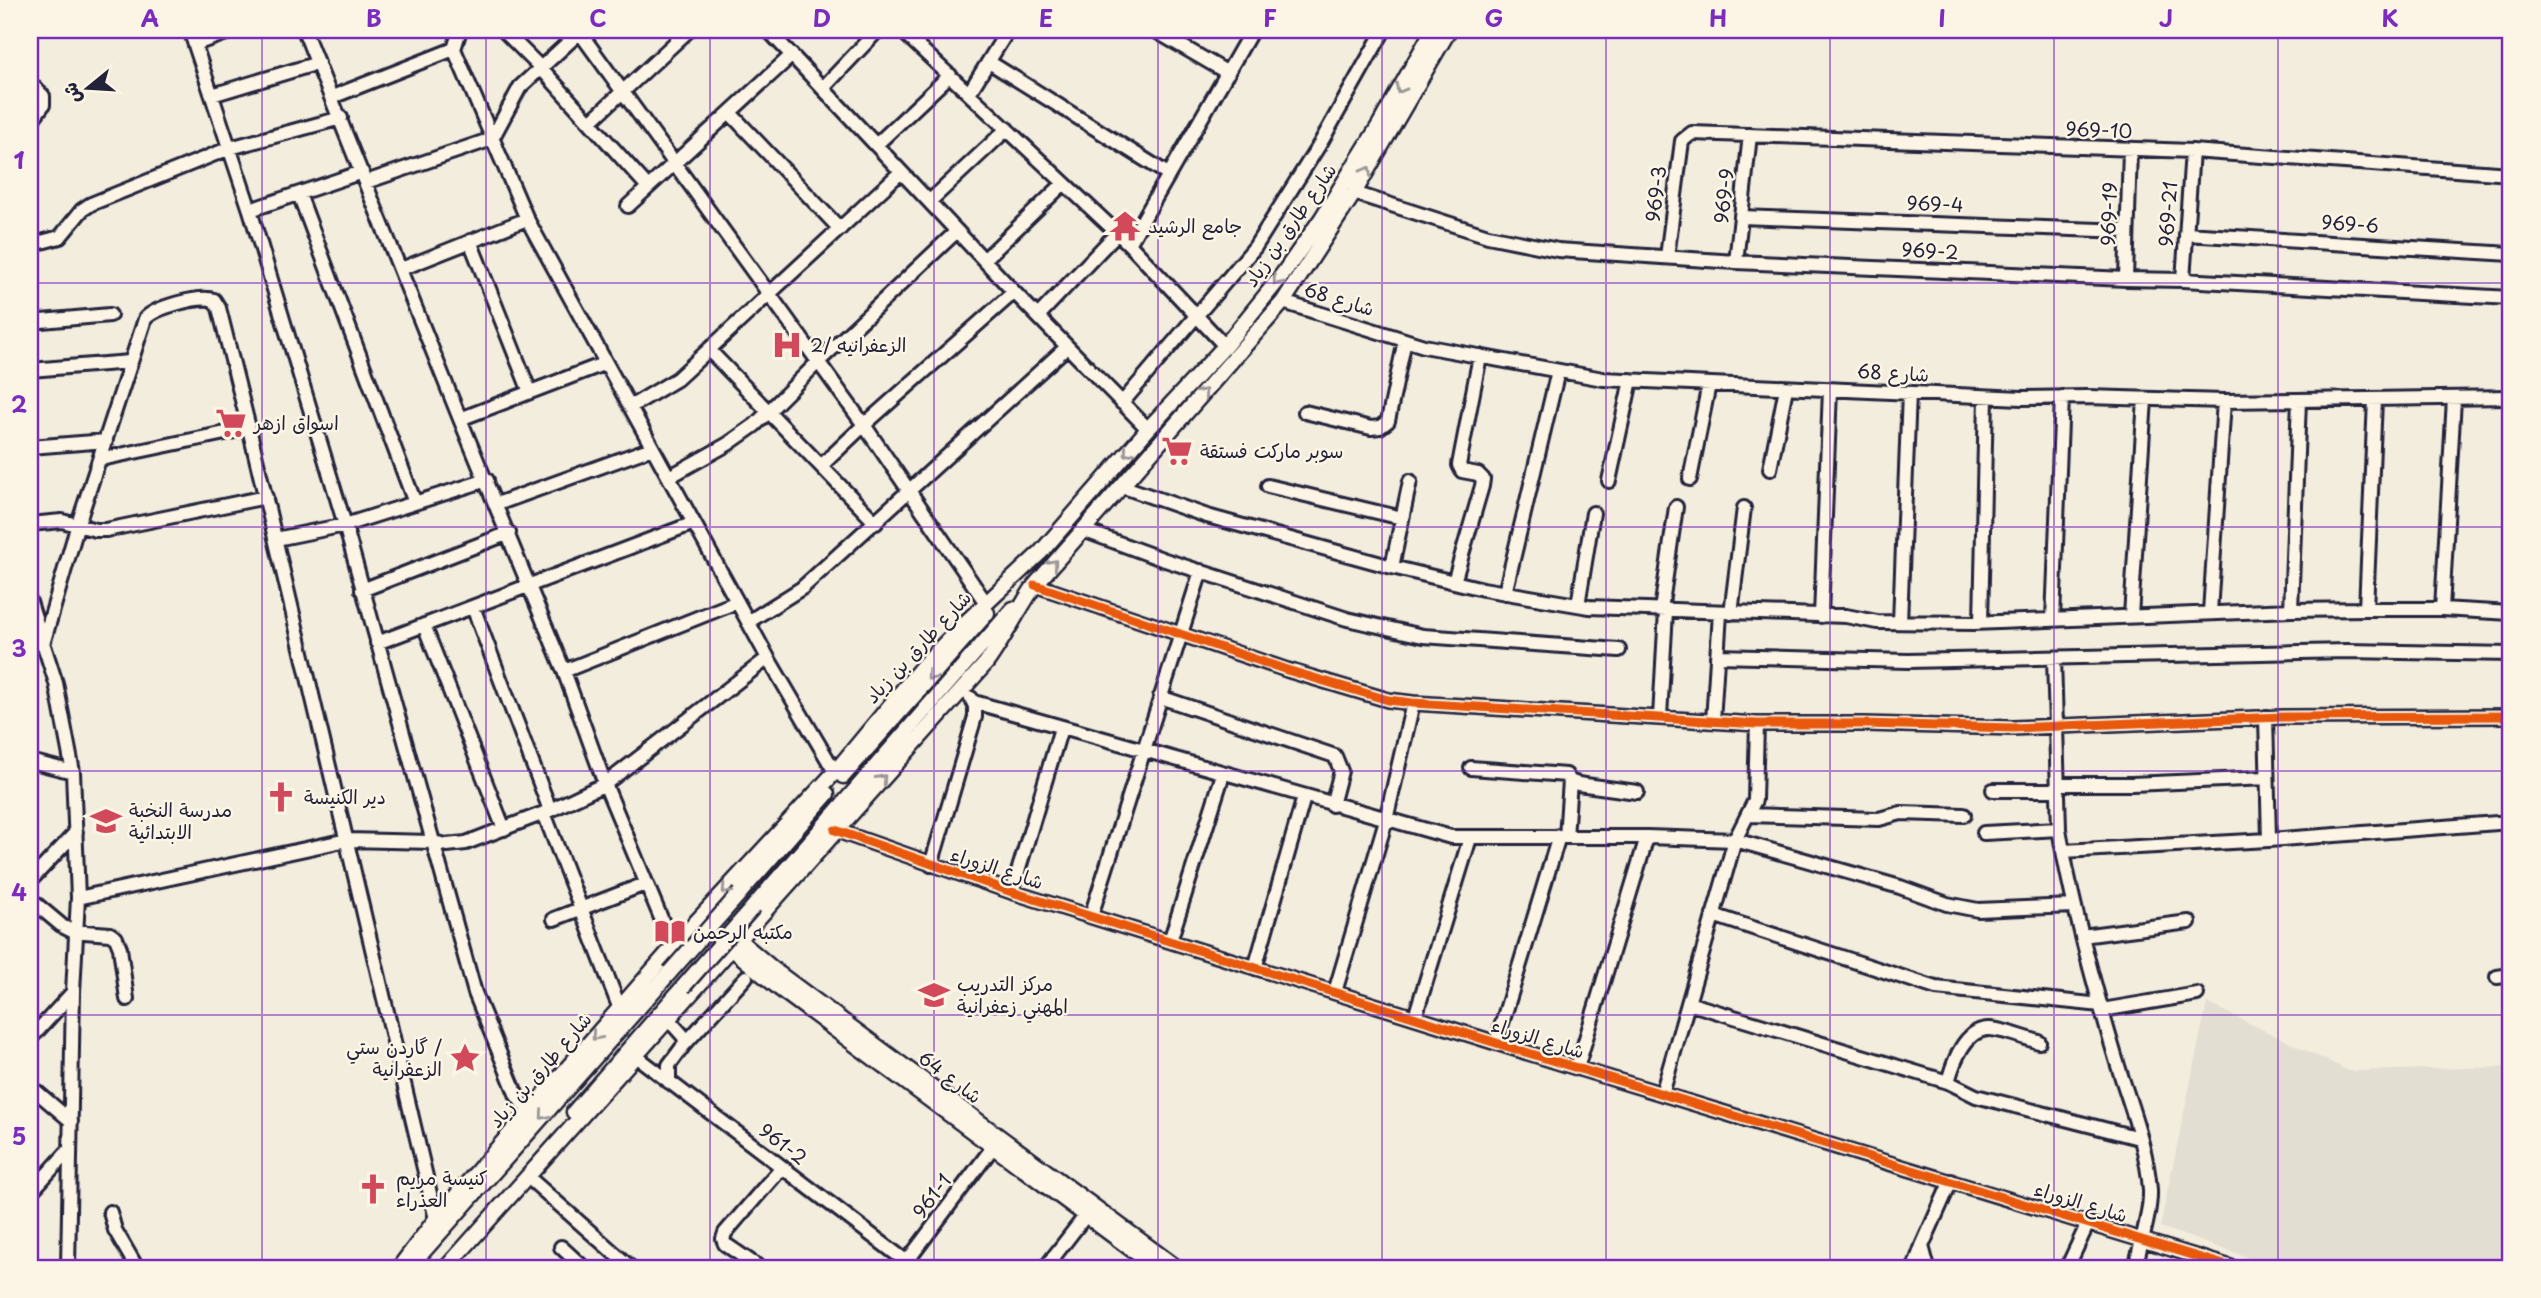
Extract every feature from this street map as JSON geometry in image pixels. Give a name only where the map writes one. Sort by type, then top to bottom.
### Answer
[{"type":"main road","name":"شارع طارق بن زياد","points":[[399,1268],[436,1219],[529,1112],[673,947],[835,772],[922,667],[1041,552],[1148,429],[1225,346],[1283,274],[1322,218],[1380,124],[1433,30]]},
{"type":"main road","name":"شارع طارق بن زياد","points":[[446,1268],[987,662],[1035,585],[1283,302],[1354,194],[1449,30]]},
{"type":"main road","points":[[408,1268],[1041,552]]},
{"type":"main road","points":[[437,1268],[1035,585]]},
{"type":"main road","name":"شارع 64","points":[[701,916],[779,988],[1157,1268]]},
{"type":"main road","name":"شارع 64","points":[[735,945],[779,974],[1177,1268]]},
{"type":"street","points":[[190,30],[250,210],[345,525],[475,993],[517,1096],[529,1112]]},
{"type":"street","points":[[195,44],[235,30]]},
{"type":"street","points":[[304,30],[460,419],[565,671],[605,784],[673,947]]},
{"type":"street","points":[[460,30],[454,49],[527,219],[768,658],[835,772]]},
{"type":"street","points":[[503,30],[648,187]]},
{"type":"street","points":[[590,122],[689,30]]},
{"type":"street","points":[[768,30],[1014,292],[1148,429]]},
{"type":"street","points":[[822,88],[878,30]]},
{"type":"street","points":[[901,30],[1129,244],[1225,346]]},
{"type":"street","points":[[969,93],[1008,30]]},
{"type":"street","points":[[1154,30],[1228,73]]},
{"type":"street","points":[[1129,244],[1252,30]]},
{"type":"street","points":[[1122,403],[1255,247],[1321,142],[1384,30]]},
{"type":"street","points":[[250,210],[492,139],[520,87],[579,31],[621,93],[864,425],[986,603]]},
{"type":"street","points":[[332,97],[454,49]]},
{"type":"street","points":[[628,206],[792,55]]},
{"type":"street","points":[[989,62],[1168,174]]},
{"type":"street","points":[[212,95],[318,63]]},
{"type":"street","points":[[876,145],[950,75]]},
{"type":"street","points":[[30,83],[43,96],[43,105],[30,123]]},
{"type":"street","points":[[731,114],[840,229]]},
{"type":"street","points":[[30,245],[60,237],[90,204],[230,148],[341,118]]},
{"type":"street","points":[[930,201],[1007,129]]},
{"type":"street","name":"969-10","points":[[1685,136],[1692,133],[2192,151],[2511,174]]},
{"type":"street","name":"969-9","points":[[1736,262],[1750,135]]},
{"type":"street","name":"969-3","points":[[1667,257],[1682,141],[1685,136]]},
{"type":"street","name":"969-19","points":[[2126,279],[2130,150]]},
{"type":"street","name":"969-21","points":[[2183,279],[2192,151]]},
{"type":"street","points":[[630,407],[677,379],[901,172]]},
{"type":"street","points":[[984,260],[1064,183]]},
{"type":"street","points":[[299,194],[415,503]]},
{"type":"street","name":"969-2","points":[[1354,194],[1488,236],[1546,248],[1736,262],[2126,279],[2183,279],[2511,298]]},
{"type":"street","name":"969-4","points":[[1741,217],[2127,231]]},
{"type":"street","points":[[401,268],[527,219]]},
{"type":"street","points":[[669,477],[728,444],[755,425],[957,231]]},
{"type":"street","points":[[1038,316],[1117,233]]},
{"type":"street","name":"969-6","points":[[2186,234],[2511,254]]},
{"type":"street","points":[[470,241],[530,392]]},
{"type":"street","points":[[822,465],[1014,292]]},
{"type":"street","points":[[43,644],[78,524],[142,325],[150,314],[162,308],[210,298],[219,308],[266,497],[436,1219]]},
{"type":"street","name":"شارع 68","points":[[1283,302],[1424,346],[1603,379],[1986,397],[2224,401],[2511,397]]},
{"type":"street","points":[[30,322],[110,315]]},
{"type":"street","points":[[1305,412],[1371,428],[1380,427],[1388,421],[1405,340]]},
{"type":"street","points":[[748,622],[802,588],[1067,346]]},
{"type":"street","points":[[709,350],[876,523]]},
{"type":"street","points":[[1454,582],[1483,479],[1478,474],[1462,471],[1459,465],[1480,356]]},
{"type":"street","points":[[30,370],[130,362]]},
{"type":"street","points":[[460,419],[606,363]]},
{"type":"street","points":[[1505,593],[1558,371]]},
{"type":"street","points":[[1609,481],[1631,380]]},
{"type":"street","points":[[1690,479],[1709,384]]},
{"type":"street","points":[[1770,469],[1786,388]]},
{"type":"street","points":[[1821,616],[1830,390]]},
{"type":"street","points":[[1900,622],[1909,393]]},
{"type":"street","points":[[1981,622],[1986,397]]},
{"type":"street","points":[[2053,619],[2062,397]]},
{"type":"street","points":[[2131,616],[2146,398]]},
{"type":"street","points":[[2442,609],[2454,399]]},
{"type":"street","points":[[2291,610],[2299,400]]},
{"type":"street","points":[[2366,609],[2375,400]]},
{"type":"street","points":[[2210,612],[2224,401]]},
{"type":"street","points":[[101,459],[249,428]]},
{"type":"street","points":[[30,447],[106,441]]},
{"type":"street","points":[[497,504],[652,448]]},
{"type":"street","points":[[276,540],[345,525],[487,480]]},
{"type":"street","points":[[1392,567],[1410,481]]},
{"type":"street","points":[[1121,486],[1207,516],[1392,567],[1505,593],[1578,605],[1846,616],[1877,622],[1981,622],[2291,610],[2442,609],[2511,613]]},
{"type":"street","points":[[1268,486],[1402,518]]},
{"type":"street","points":[[30,524],[62,521],[106,530],[266,497]]},
{"type":"street","points":[[1660,718],[1663,610],[1676,507]]},
{"type":"street","points":[[1713,721],[1717,656],[1744,508]]},
{"type":"street","points":[[1578,605],[1593,513]]},
{"type":"street","points":[[377,643],[694,523]]},
{"type":"street","points":[[1083,530],[1347,620],[1423,636],[1619,650]]},
{"type":"street","points":[[362,590],[509,533]]},
{"type":"street","points":[[1091,916],[1201,571]]},
{"type":"street","points":[[1035,585],[1287,670],[1388,699],[1413,703],[1757,724],[2013,728],[2266,718],[2511,716]]},
{"type":"street","points":[[30,602],[56,683],[74,772],[78,898],[67,928],[73,992],[68,1268]]},
{"type":"street","points":[[565,671],[737,602]]},
{"type":"street","points":[[472,607],[620,1009]]},
{"type":"street","points":[[424,625],[504,829]]},
{"type":"street","points":[[30,640],[43,644]]},
{"type":"street","points":[[1717,656],[1908,660],[2347,651],[2511,654]]},
{"type":"street","points":[[78,898],[348,840],[433,842],[447,845],[466,843],[547,812],[605,784],[768,658]]},
{"type":"street","points":[[2054,658],[2059,829],[2063,851],[2074,906],[2101,1008],[2147,1164],[2150,1194],[2135,1268]]},
{"type":"street","points":[[931,865],[975,717],[974,702],[963,687]]},
{"type":"street","points":[[1160,697],[1335,756],[1341,771],[1332,805]]},
{"type":"street","points":[[974,702],[1451,837],[1562,836],[1735,840],[1900,887],[1947,904],[1978,910],[2074,906]]},
{"type":"street","points":[[1335,992],[1386,820],[1413,703]]},
{"type":"street","points":[[2266,718],[2269,840]]},
{"type":"street","points":[[1662,1094],[1735,840],[1755,800],[1757,724]]},
{"type":"street","points":[[1012,892],[1061,728]]},
{"type":"street","points":[[30,761],[74,772]]},
{"type":"street","points":[[1471,768],[1566,775],[1578,784],[1637,792]]},
{"type":"street","points":[[1170,941],[1223,774]]},
{"type":"street","points":[[1993,790],[2267,778]]},
{"type":"street","points":[[1496,1043],[1562,836],[1570,780]]},
{"type":"street","points":[[1255,968],[1304,797]]},
{"type":"street","points":[[1749,815],[1854,816],[1879,819],[1901,813],[1964,815]]},
{"type":"street","points":[[2063,851],[2269,840],[2511,822]]},
{"type":"street","points":[[1984,833],[2059,829]]},
{"type":"street","name":"شارع الزوراء","points":[[835,830],[1012,892],[1577,1068],[2141,1239],[2207,1264],[2234,1268]]},
{"type":"street","points":[[30,881],[76,832]]},
{"type":"street","points":[[1577,1068],[1647,837]]},
{"type":"street","points":[[1415,1017],[1470,838]]},
{"type":"street","points":[[554,919],[645,884]]},
{"type":"street","points":[[30,899],[67,928],[116,938],[120,948],[127,999]]},
{"type":"street","points":[[1713,915],[1936,988],[2101,1008],[2197,994]]},
{"type":"street","points":[[2082,936],[2189,922]]},
{"type":"street","points":[[2497,977],[2511,975]]},
{"type":"street","points":[[669,1082],[669,1065],[746,977]]},
{"type":"street","points":[[30,1039],[73,992]]},
{"type":"street","points":[[1688,1003],[1948,1082],[1976,1096],[2139,1138]]},
{"type":"street","points":[[668,1020],[682,1033],[685,1038],[684,1045]]},
{"type":"street","points":[[1948,1082],[1952,1065],[1965,1042],[1977,1033],[1989,1028],[2039,1042]]},
{"type":"street","name":"961-2","points":[[637,1057],[782,1167],[904,1265]]},
{"type":"street","points":[[30,1086],[71,1121]]},
{"type":"street","name":"961-1","points":[[904,1265],[993,1147]]},
{"type":"street","points":[[30,1193],[70,1149]]},
{"type":"street","points":[[760,1268],[725,1244],[723,1239],[725,1233],[782,1167]]},
{"type":"street","points":[[528,1177],[631,1268]]},
{"type":"street","points":[[1914,1268],[1951,1181]]},
{"type":"street","points":[[110,1212],[115,1230],[136,1268]]},
{"type":"street","points":[[1045,1268],[1086,1215]]},
{"type":"street","points":[[2067,1268],[2088,1223]]},
{"type":"street","points":[[1922,1246],[1928,1268]]},
{"type":"street","points":[[561,1247],[584,1268]]},
{"type":"shaded area","points":[[2207,1003],[2349,1071],[2511,1067],[2511,1268],[2278,1268],[2160,1227]]},
{"type":"cycle path","points":[[1035,585],[1287,670],[1388,700],[1413,703],[1757,724],[2013,728],[2282,717],[2511,716]]},
{"type":"cycle path","points":[[835,830],[1012,892],[1567,1065],[2234,1268]]},
{"type":"place","name":"جامع الرشيد","points":[[1125,226]]},
{"type":"place","name":"الزعفرانيه /2","points":[[787,345]]},
{"type":"place","name":"اسواق ازهر","points":[[231,423]]},
{"type":"place","name":"سوبر ماركت فستقة","points":[[1177,451]]},
{"type":"place","name":"دير الكنيسة","points":[[281,797]]},
{"type":"place","name":"مدرسة النخبة الابتدائية","points":[[106,821]]},
{"type":"place","name":"مكتبه الرحمن","points":[[670,932]]},
{"type":"place","name":"مركز التدريب المهني زعفرانية","points":[[934,995]]},
{"type":"place","name":"گاردن ستي / الزعفرانية","points":[[465,1058]]},
{"type":"place","name":"كنيسة مريم العذراء","points":[[373,1189]]}]
